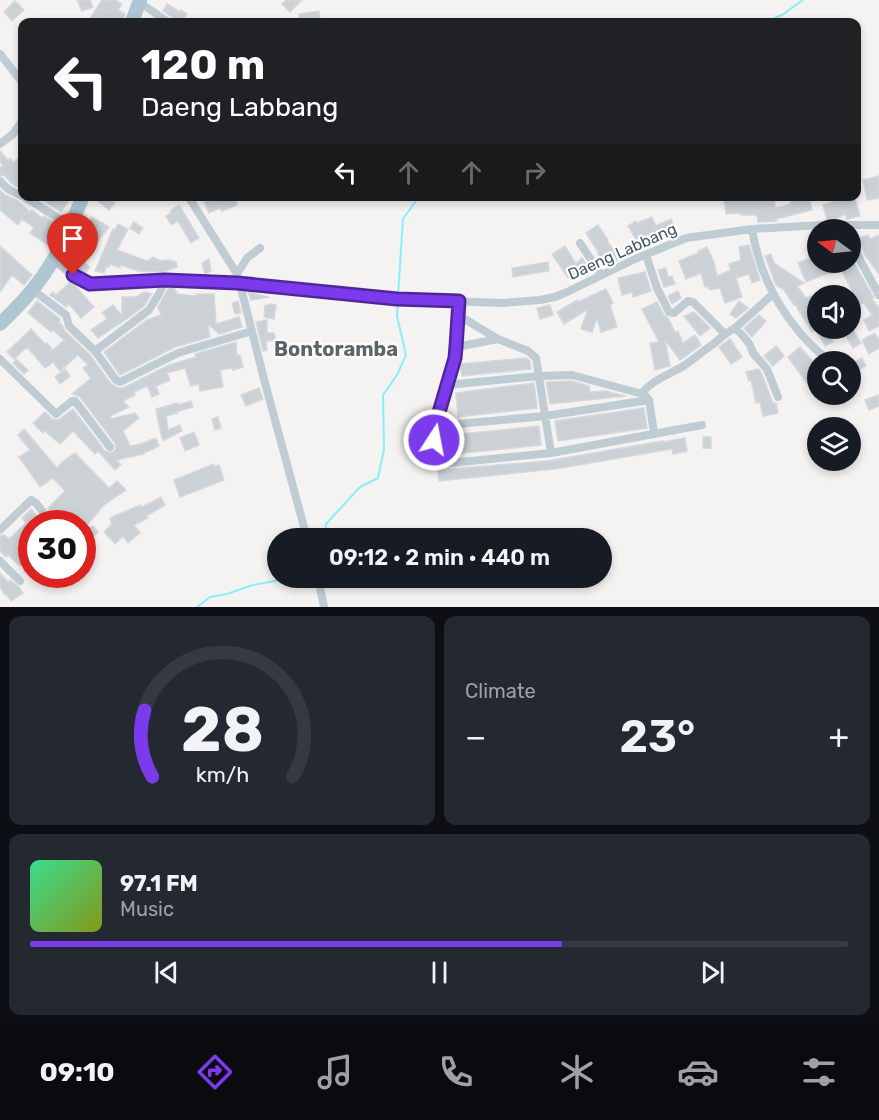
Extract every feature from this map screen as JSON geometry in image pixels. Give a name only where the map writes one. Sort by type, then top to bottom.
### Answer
[{"type":"main road","points":[[133,18],[139,1]]},
{"type":"main road","points":[[0,324],[33,290],[53,260],[81,201]]},
{"type":"street","points":[[139,1],[162,18]]},
{"type":"street","points":[[0,54],[18,77]]},
{"type":"street","points":[[0,144],[18,127]]},
{"type":"street","points":[[0,181],[8,189],[18,194]]},
{"type":"street","points":[[31,201],[71,226]]},
{"type":"street","points":[[191,201],[238,280],[305,528]]},
{"type":"street","name":"Daeng Labbang","points":[[861,227],[879,225]]},
{"type":"street","name":"Daeng Labbang","points":[[53,260],[90,284],[163,286],[238,280],[397,299],[503,303],[555,297],[686,238],[752,229],[807,228]]},
{"type":"street","points":[[752,229],[761,269],[773,294],[803,338],[817,351]]},
{"type":"street","points":[[580,243],[601,275]]},
{"type":"street","points":[[238,280],[247,258],[261,248]]},
{"type":"street","points":[[645,255],[669,312],[674,313],[688,301],[693,302],[724,333]]},
{"type":"street","points":[[861,262],[879,294]]},
{"type":"street","points":[[95,351],[145,314],[163,286]]},
{"type":"street","points":[[33,290],[66,315],[69,326],[95,351],[120,382],[178,353],[252,331]]},
{"type":"street","points":[[654,433],[645,397],[647,387],[657,378],[685,365],[714,344],[724,333],[735,328],[773,294]]},
{"type":"street","points":[[459,301],[456,347],[435,426],[435,451],[441,464],[551,453],[702,425]]},
{"type":"street","points":[[458,315],[498,339],[533,354],[536,358],[551,453]]},
{"type":"street","points":[[735,328],[767,369],[778,397]]},
{"type":"street","points":[[456,347],[498,339]]},
{"type":"street","points":[[0,358],[57,414],[72,401],[76,402],[110,447]]},
{"type":"street","points":[[447,385],[572,375],[645,397]]},
{"type":"street","points":[[435,426],[545,416],[645,397]]},
{"type":"street","points":[[21,510],[31,500],[41,510]]},
{"type":"street","points":[[0,530],[18,513]]},
{"type":"street","points":[[0,561],[18,579]]},
{"type":"street","points":[[320,588],[324,607]]},
{"type":"building","points":[[77,0],[90,0],[93,7],[82,11]]},
{"type":"building","points":[[102,0],[115,0],[122,4],[118,10],[125,14],[123,18],[91,18]]},
{"type":"building","points":[[286,0],[302,0],[290,12],[282,4]]},
{"type":"building","points":[[15,1],[24,10],[12,21],[4,12]]},
{"type":"building","points":[[167,4],[187,14],[184,18],[172,18],[163,11]]},
{"type":"building","points":[[319,11],[320,18],[300,18],[299,14]]},
{"type":"building","points":[[0,151],[14,163],[18,158],[18,187],[5,176],[0,175],[0,168],[3,165],[0,162]]},
{"type":"building","points":[[879,176],[879,198],[867,200],[863,180]]},
{"type":"building","points":[[0,190],[30,212],[32,210],[42,218],[44,216],[58,225],[51,234],[55,237],[49,246],[30,233],[34,228],[22,219],[18,225],[0,210]]},
{"type":"building","points":[[44,201],[69,201],[61,212]]},
{"type":"building","points":[[98,201],[113,201],[115,203],[109,210]]},
{"type":"building","points":[[236,201],[237,205],[209,213],[204,202]]},
{"type":"building","points":[[724,201],[774,201],[775,208],[791,204],[790,201],[810,201],[812,210],[776,219],[776,221],[758,222],[757,215],[726,214]]},
{"type":"building","points":[[835,201],[856,201],[860,216],[847,219],[846,214],[827,219],[823,205]]},
{"type":"building","points":[[179,205],[199,238],[191,243],[178,221],[171,225],[166,216]]},
{"type":"building","points":[[92,217],[109,227],[83,261],[90,267],[85,274],[67,263],[91,227],[87,225]]},
{"type":"building","points":[[652,217],[656,226],[671,219],[676,229],[638,243],[628,226],[636,221],[637,223]]},
{"type":"building","points":[[134,222],[143,228],[139,234],[130,228]]},
{"type":"building","points":[[118,224],[128,229],[117,250],[147,261],[153,257],[161,261],[170,260],[176,262],[177,267],[163,272],[138,271],[110,264],[109,267],[106,266],[104,273],[95,271],[113,229],[115,230]]},
{"type":"building","points":[[598,225],[620,259],[607,265],[586,233]]},
{"type":"building","points":[[868,235],[870,239],[879,235],[879,274],[866,257],[861,237]]},
{"type":"building","points":[[749,245],[760,280],[752,283],[749,274],[736,278],[742,297],[725,303],[720,288],[710,290],[707,286],[705,287],[701,273],[686,279],[679,261],[707,247],[717,276],[731,270],[729,264],[741,260],[739,247]]},
{"type":"building","points":[[0,246],[32,275],[24,285],[12,275],[0,292]]},
{"type":"building","points":[[565,246],[576,264],[582,258],[591,272],[586,276],[581,270],[568,278],[552,254]]},
{"type":"building","points":[[771,254],[774,263],[804,283],[797,286],[807,298],[807,324],[784,290],[776,285],[765,256]]},
{"type":"building","points":[[209,259],[211,271],[205,274],[202,263]]},
{"type":"building","points":[[807,259],[807,273],[831,273],[806,282],[798,263]]},
{"type":"building","points":[[548,262],[549,271],[513,277],[512,268]]},
{"type":"building","points":[[666,268],[668,277],[672,276],[675,284],[664,287],[658,270]]},
{"type":"building","points":[[645,272],[651,291],[633,297],[632,292],[622,295],[618,278]]},
{"type":"building","points":[[843,273],[860,273],[879,308],[879,326],[869,331],[864,320],[872,315],[864,303],[861,304],[861,285],[849,285]]},
{"type":"building","points":[[71,281],[94,307],[81,318],[69,304],[66,307],[50,295],[53,292],[56,295]]},
{"type":"building","points":[[169,287],[175,287],[177,294],[196,296],[196,294],[214,294],[216,324],[239,317],[242,327],[219,334],[208,324],[210,337],[175,347],[120,375],[104,352],[147,320],[161,315],[158,307]]},
{"type":"building","points":[[606,289],[613,303],[610,305],[617,327],[601,332],[597,318],[592,332],[581,329],[588,309],[564,324],[557,312],[577,300],[578,302]]},
{"type":"building","points":[[248,291],[251,293],[269,297],[251,301]]},
{"type":"building","points":[[678,291],[681,298],[672,304],[668,296]]},
{"type":"building","points":[[148,292],[150,295],[152,293],[144,306],[98,338],[91,330],[107,319],[102,313],[113,305],[122,316],[122,297],[136,297]]},
{"type":"building","points":[[37,301],[60,319],[59,322],[65,331],[90,355],[111,384],[118,388],[123,388],[169,365],[196,357],[195,354],[236,342],[237,356],[240,355],[243,367],[220,370],[223,387],[200,391],[199,384],[191,386],[185,368],[167,373],[170,380],[156,386],[159,394],[152,397],[147,386],[134,392],[135,395],[123,401],[129,407],[110,416],[111,419],[135,413],[139,418],[123,431],[130,446],[156,438],[159,446],[144,454],[116,460],[121,465],[115,470],[98,451],[95,454],[73,431],[60,444],[33,423],[45,412],[52,419],[58,420],[73,409],[105,451],[111,453],[116,449],[115,443],[80,397],[72,394],[91,378],[83,368],[88,365],[78,355],[60,371],[53,362],[45,368],[27,347],[14,359],[7,352],[31,329],[53,350],[64,340],[28,313]]},
{"type":"building","points":[[238,301],[241,313],[235,314],[232,303]]},
{"type":"building","points":[[739,301],[748,308],[736,318],[730,314]]},
{"type":"building","points":[[657,302],[675,332],[678,331],[683,343],[695,335],[701,345],[680,360],[665,340],[670,366],[655,370],[650,343],[659,342],[642,309]]},
{"type":"building","points":[[276,305],[274,319],[264,317],[265,306]]},
{"type":"building","points":[[550,305],[553,315],[540,319],[537,308]]},
{"type":"building","points":[[694,312],[710,328],[700,336],[684,316]]},
{"type":"building","points":[[759,315],[766,321],[752,337],[744,328]]},
{"type":"building","points":[[267,320],[267,333],[274,333],[276,340],[266,341],[267,350],[263,351],[256,322]]},
{"type":"building","points":[[875,333],[879,340],[879,348],[869,354],[862,340]]},
{"type":"building","points":[[730,339],[742,357],[731,364],[719,347]]},
{"type":"building","points":[[821,339],[832,339],[833,342],[825,346]]},
{"type":"building","points":[[848,339],[859,339],[861,343],[853,348]]},
{"type":"building","points":[[776,346],[784,356],[773,366],[764,356]]},
{"type":"building","points":[[800,347],[807,355],[807,384],[788,357]]},
{"type":"building","points":[[526,358],[530,361],[531,369],[462,376],[460,364]]},
{"type":"building","points":[[861,358],[866,366],[861,368]]},
{"type":"building","points":[[16,359],[28,370],[24,374],[13,363]]},
{"type":"building","points":[[65,369],[70,376],[60,384],[55,377]]},
{"type":"building","points":[[758,369],[773,403],[776,403],[778,413],[763,416],[760,402],[756,403],[751,380],[749,381],[746,372]]},
{"type":"building","points":[[571,381],[589,386],[590,392],[605,391],[626,396],[550,404],[546,382]]},
{"type":"building","points":[[534,383],[537,408],[458,417],[456,393]]},
{"type":"building","points":[[259,388],[263,399],[246,406],[241,395]]},
{"type":"building","points":[[879,395],[879,406],[869,410],[865,400]]},
{"type":"building","points":[[191,401],[193,407],[166,416],[168,430],[180,425],[182,431],[163,441],[156,409]]},
{"type":"building","points":[[644,408],[647,428],[558,441],[555,421]]},
{"type":"building","points":[[218,417],[221,428],[215,430],[212,419]]},
{"type":"building","points":[[539,426],[541,445],[445,455],[443,436]]},
{"type":"building","points":[[24,429],[57,468],[75,453],[109,488],[117,481],[126,490],[104,505],[96,514],[96,510],[50,510],[48,508],[65,491],[53,478],[40,487],[19,457],[30,450],[18,435]]},
{"type":"building","points":[[194,432],[199,445],[185,451],[180,438]]},
{"type":"building","points":[[703,437],[711,437],[711,448],[703,448]]},
{"type":"building","points":[[685,438],[687,451],[673,454],[672,449],[555,469],[439,481],[438,470],[547,461]]},
{"type":"building","points":[[214,464],[215,467],[219,465],[224,480],[180,497],[174,480]]},
{"type":"building","points":[[161,497],[165,505],[134,525],[140,533],[128,543],[123,536],[115,544],[104,532],[112,524],[110,518],[140,505],[142,507]]},
{"type":"building","points":[[18,531],[18,564],[0,551],[0,536],[4,535],[9,539]]},
{"type":"building","points":[[0,573],[8,582],[10,580],[18,586],[23,593],[11,601],[0,587]]},
{"type":"waterway","points":[[775,18],[803,0]]},
{"type":"waterway","points":[[398,296],[403,219],[416,201]]},
{"type":"waterway","points":[[325,528],[326,524],[360,487],[378,478],[384,449],[383,395],[397,375],[406,355],[397,316],[398,302]]},
{"type":"waterway","points":[[197,607],[210,597],[267,582]]},
{"type":"district","name":"Bontoramba","points":[[336,349]]},
{"type":"route","points":[[73,275],[90,284],[165,280],[237,283],[397,299],[459,301],[455,358],[435,426],[434,440]]}]
